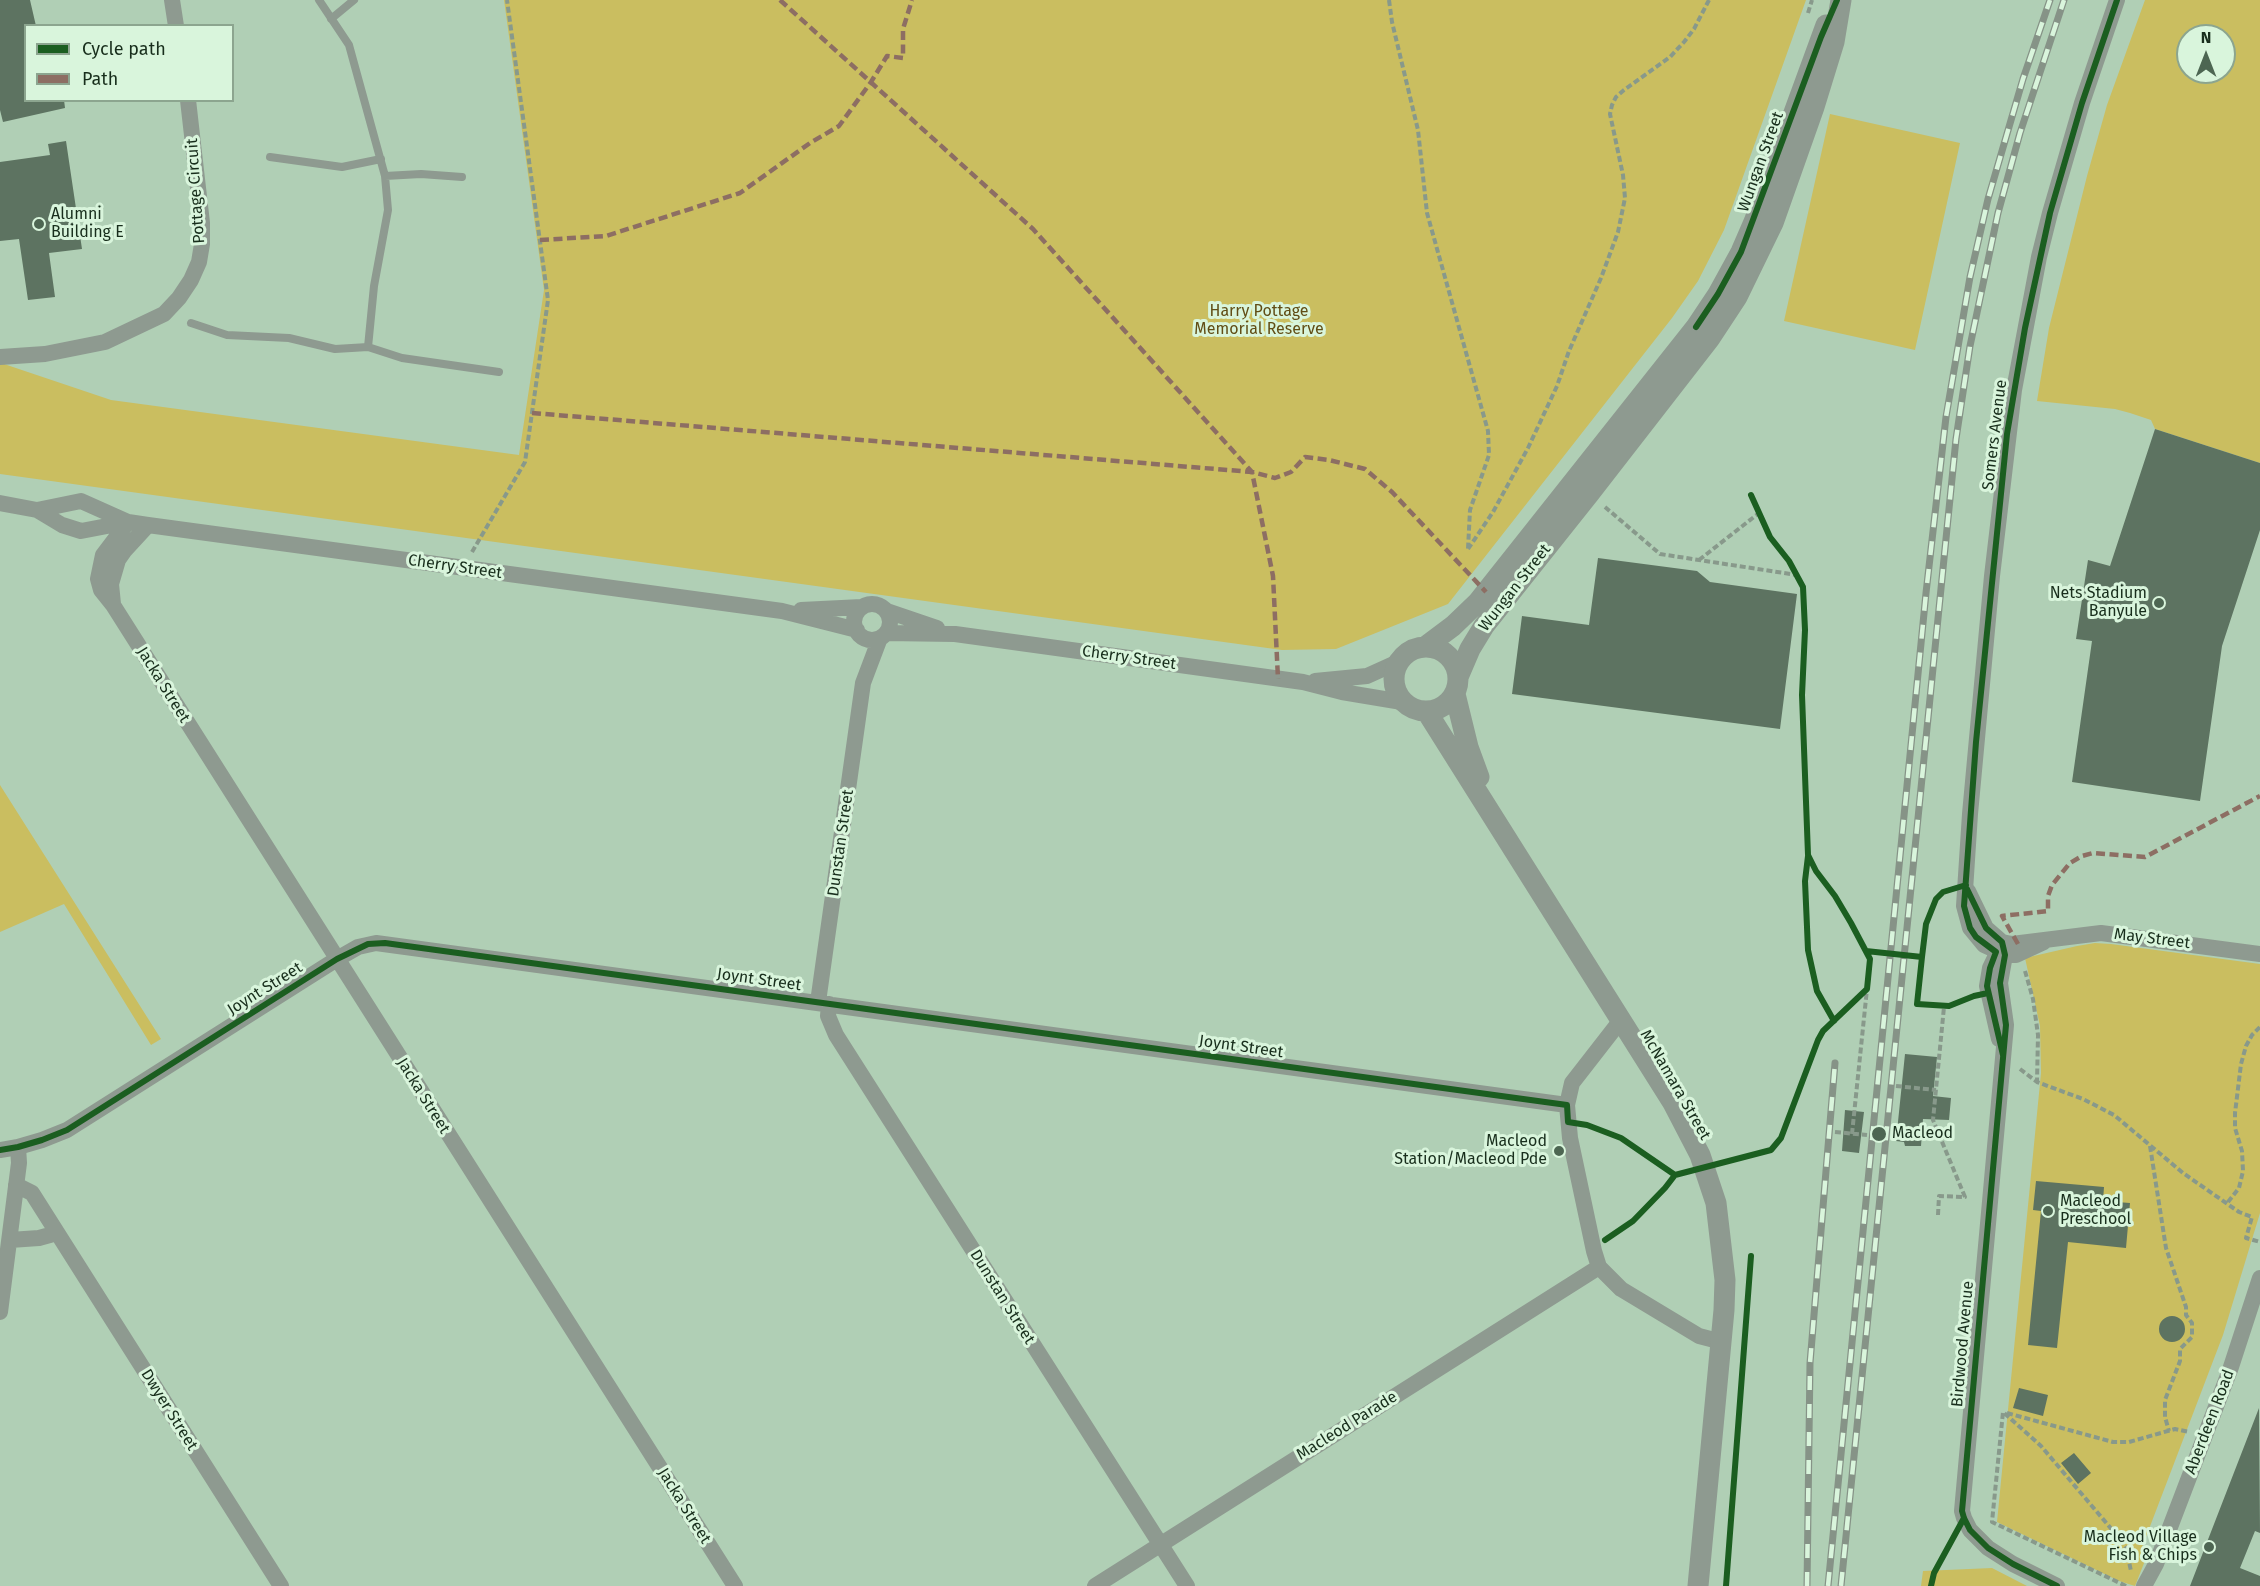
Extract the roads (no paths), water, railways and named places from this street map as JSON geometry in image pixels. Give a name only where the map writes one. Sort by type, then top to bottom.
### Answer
[{"type":"street","points":[[172,0],[176,24]]},
{"type":"street","name":"Wungan Street","points":[[1457,685],[1470,649],[1484,626],[1710,338],[1737,297],[1773,223],[1814,107],[1834,42],[1839,0]]},
{"type":"street","name":"Wungan Street","points":[[1425,647],[1453,626],[1478,602],[1696,327],[1718,294],[1754,222],[1821,37],[1839,0]]},
{"type":"street","name":"Somers Avenue","points":[[2006,951],[1986,928],[1966,885],[1986,640],[2014,390],[2039,256],[2082,103],[2117,0]]},
{"type":"street","name":"Pottage Circuit","points":[[0,357],[45,354],[105,342],[164,314],[179,298],[191,280],[199,261],[201,244],[200,211],[188,102]]},
{"type":"street","name":"Cherry Street","points":[[37,510],[81,501],[128,522],[782,611],[858,632]]},
{"type":"street","name":"Cherry Street","points":[[0,503],[37,510],[62,525],[81,531],[128,522]]},
{"type":"street","name":"Jacka Street","points":[[128,522],[110,544],[100,566],[98,579],[101,590],[113,605],[735,1586]]},
{"type":"street","points":[[113,605],[111,584],[118,560],[124,550],[148,525]]},
{"type":"street","points":[[875,604],[887,611],[890,622],[883,635],[868,639],[858,632],[855,620],[862,607],[875,604]]},
{"type":"street","name":"Cherry Street","points":[[782,611],[862,607]]},
{"type":"street","name":"Cherry Street","points":[[887,611],[955,634]]},
{"type":"street","name":"Dunstan Street","points":[[858,632],[863,683],[824,1003],[828,1016],[836,1035],[1186,1586]]},
{"type":"street","name":"Cherry Street","points":[[883,635],[955,634],[1303,682],[1342,692],[1402,702]]},
{"type":"street","name":"Dunstan Street","points":[[863,683],[883,635]]},
{"type":"street","points":[[1425,647],[1444,652],[1456,667],[1457,685],[1443,707],[1427,712],[1410,708],[1402,702],[1393,683],[1398,662],[1405,654],[1415,649],[1425,647]]},
{"type":"street","name":"Cherry Street","points":[[1303,682],[1367,676],[1398,662]]},
{"type":"street","name":"McNamara Street","points":[[1457,685],[1468,747],[1496,822]]},
{"type":"street","name":"McNamara Street","points":[[1427,712],[1673,1103],[1690,1135],[1716,1203],[1725,1280],[1722,1342],[1698,1586]]},
{"type":"street","name":"May Street","points":[[2006,951],[2012,944],[2044,942],[2085,934],[2110,934],[2260,954]]},
{"type":"street","name":"Joynt Street","points":[[0,1149],[18,1148],[50,1137],[90,1116],[337,959],[368,944],[385,943],[1567,1105]]},
{"type":"street","name":"Birdwood Avenue","points":[[2006,951],[1990,968],[1987,986],[2003,1054],[1962,1511],[1970,1530],[1988,1548],[2013,1564],[2057,1586]]},
{"type":"street","name":"McNamara Street","points":[[1599,1267],[1570,1137],[1567,1105],[1572,1083],[1621,1020]]},
{"type":"street","points":[[0,1312],[19,1163],[18,1148]]},
{"type":"street","name":"Dwyer Street","points":[[16,1185],[32,1193],[281,1586]]},
{"type":"street","points":[[10,1240],[39,1238],[57,1233]]},
{"type":"street","points":[[1599,1267],[1621,1288],[1699,1336],[1722,1342]]},
{"type":"street","name":"Macleod Parade","points":[[1095,1586],[1599,1267]]},
{"type":"street","name":"Aberdeen Road","points":[[2144,1586],[2156,1564],[2234,1360],[2258,1295],[2260,1278]]},
{"type":"street","name":"Aberdeen Road","points":[[2156,1564],[2157,1586]]},
{"type":"lane","points":[[319,0],[349,45],[385,176],[388,210],[374,286],[368,347]]},
{"type":"lane","points":[[331,19],[354,0]]},
{"type":"lane","points":[[270,157],[342,167],[381,159]]},
{"type":"lane","points":[[385,176],[421,174],[462,177]]},
{"type":"lane","points":[[191,323],[227,334],[289,338],[334,349],[368,347],[402,358],[499,372]]},
{"type":"railway","points":[[1828,1586],[1926,593],[1946,417],[1970,277],[1988,199],[2023,79],[2050,0]]},
{"type":"railway","points":[[1841,1586],[1956,439],[1970,346],[1998,213],[2020,133],[2064,0]]},
{"type":"railway","points":[[1807,1586],[1810,1363],[1835,1063]]},
{"type":"place","name":"Alumni Building E","points":[[39,224]]},
{"type":"place","name":"Nets Stadium Banyule","points":[[2159,603]]},
{"type":"place","name":"Macleod","points":[[1879,1134]]},
{"type":"place","name":"Macleod Station/Macleod Pde","points":[[1559,1151]]},
{"type":"place","name":"Macleod Preschool","points":[[2048,1211]]},
{"type":"place","name":"Macleod Village Fish & Chips","points":[[2209,1547]]},
{"type":"park label","name":"Harry Pottage Memorial Reserve","points":[[1259,321]]}]
